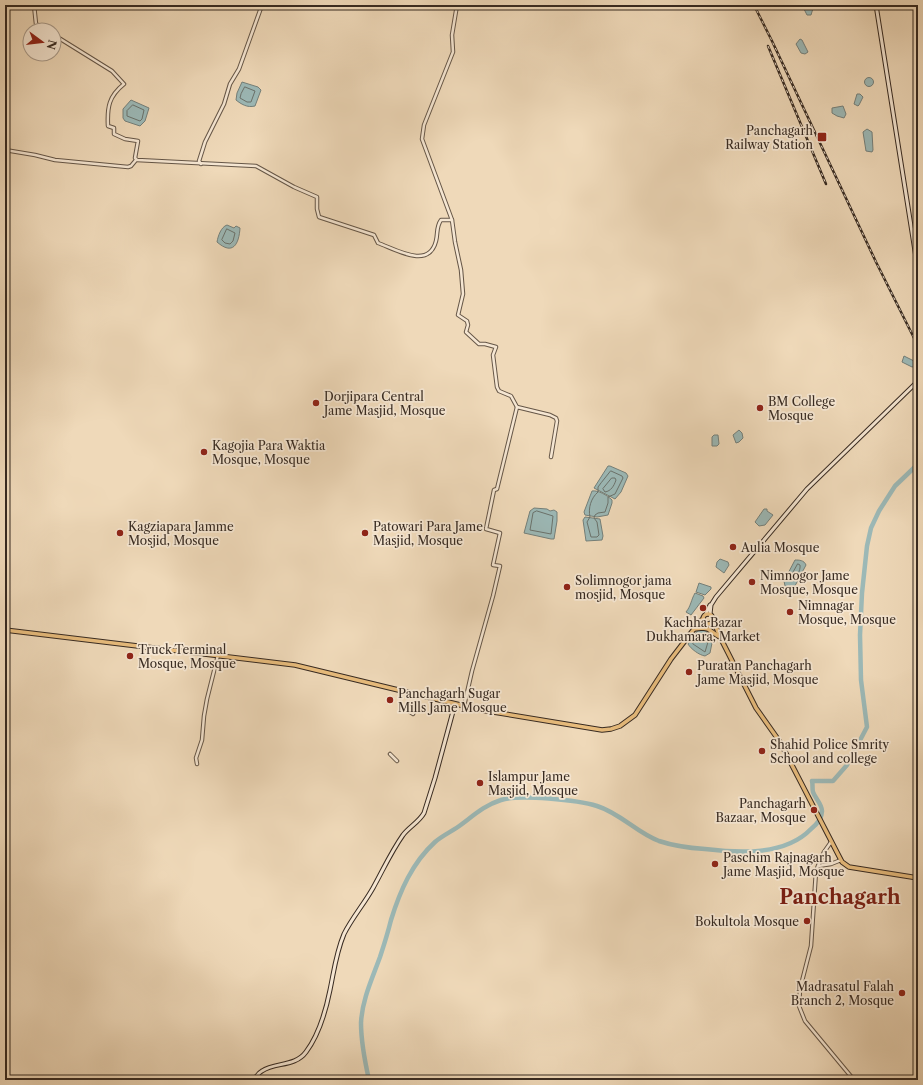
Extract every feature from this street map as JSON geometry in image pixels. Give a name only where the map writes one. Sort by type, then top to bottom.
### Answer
[{"type":"highway","points":[[5,630],[301,666],[493,713],[606,730],[628,721],[638,712],[671,659],[696,629],[701,620],[708,614],[713,619],[720,637],[756,708],[776,735],[788,756],[836,853],[843,863],[850,867],[918,878]]},
{"type":"highway","points":[[709,624],[713,619]]},
{"type":"highway","points":[[701,620],[715,626]]},
{"type":"highway","points":[[696,629],[708,629],[720,637]]},
{"type":"main road","points":[[876,5],[918,270]]},
{"type":"main road","points":[[708,614],[712,602],[807,488],[918,381]]},
{"type":"main road","points":[[254,1080],[260,1071],[297,1060],[305,1053],[310,1044],[320,1024],[330,990],[333,968],[344,935],[396,846],[424,813],[455,704]]},
{"type":"street","points":[[34,5],[36,22]]},
{"type":"street","points":[[201,164],[199,161],[201,151],[224,104],[230,84],[239,69],[262,5]]},
{"type":"street","points":[[457,5],[452,35],[453,52],[424,125],[422,139],[452,220],[455,242],[462,270],[463,294],[458,315],[467,320],[468,325],[466,332],[480,344],[496,347],[493,355],[497,387],[499,391],[511,396],[517,407],[498,489],[494,490],[486,529],[500,533],[493,565],[500,566],[464,706]]},
{"type":"street","points":[[5,150],[35,154],[55,160],[128,167],[131,166],[136,160],[138,141],[125,139],[114,134],[114,128],[108,126],[108,116],[112,97],[115,91],[124,84],[112,71],[62,39]]},
{"type":"street","points":[[136,160],[256,166],[294,187],[317,197],[319,217],[374,235],[378,242],[417,257],[427,255],[432,251],[436,242],[438,225],[442,220],[452,220]]},
{"type":"street","points":[[517,407],[550,415],[556,418],[557,422],[551,457]]},
{"type":"street","points":[[196,764],[196,758],[202,740],[207,699],[218,655]]},
{"type":"street","points":[[402,709],[410,712]]},
{"type":"street","points":[[390,754],[397,761]]},
{"type":"street","points":[[831,842],[824,852],[816,871],[811,946],[800,989],[799,1006],[804,1021],[854,1080]]},
{"type":"street","points":[[818,866],[832,864],[841,860]]},
{"type":"water","points":[[802,5],[814,5],[811,15],[807,15]]},
{"type":"water","points":[[800,39],[808,52],[805,54],[801,53],[796,44]]},
{"type":"water","points":[[867,78],[871,78],[873,82],[871,86],[867,86],[865,84],[865,80]]},
{"type":"water","points":[[242,82],[258,87],[261,90],[255,106],[247,106],[236,100],[237,93]]},
{"type":"water","points":[[857,94],[860,94],[863,97],[858,106],[854,104]]},
{"type":"water","points":[[131,100],[149,108],[145,121],[140,126],[125,121],[123,118],[123,109]]},
{"type":"water","points":[[843,106],[846,114],[844,118],[832,113],[832,108]]},
{"type":"water","points":[[867,129],[872,132],[872,152],[866,151],[863,132]]},
{"type":"water","points":[[227,225],[234,228],[236,226],[240,228],[237,243],[231,248],[227,248],[217,242],[221,230]]},
{"type":"water","points":[[904,356],[916,362],[916,366],[912,367],[902,362]]},
{"type":"water","points":[[739,430],[742,433],[743,438],[736,443],[733,435]]},
{"type":"water","points":[[714,435],[718,435],[719,444],[717,446],[712,446],[712,437]]},
{"type":"water","points":[[608,466],[626,473],[628,476],[621,492],[615,499],[594,488]]},
{"type":"water","points":[[592,491],[602,493],[612,500],[608,515],[597,517],[585,515],[584,512]]},
{"type":"water","points":[[534,508],[547,509],[550,511],[554,510],[557,512],[554,539],[524,533],[530,511]]},
{"type":"water","points":[[764,509],[767,509],[767,511],[773,515],[765,525],[759,526],[755,522]]},
{"type":"water","points":[[585,517],[600,519],[603,536],[602,540],[586,541],[583,520]]},
{"type":"water","points":[[720,559],[728,562],[729,565],[724,573],[716,567],[717,562]]},
{"type":"water","points":[[795,560],[803,561],[806,565],[794,587],[788,588],[785,586],[784,581]]},
{"type":"water","points":[[699,583],[711,587],[705,595],[696,592]]},
{"type":"water","points":[[695,593],[703,596],[704,598],[691,615],[686,612]]},
{"type":"water","points":[[705,629],[712,643],[710,653],[705,656],[695,652],[688,644],[698,630]]},
{"type":"waterway","points":[[369,1080],[362,1045],[361,1023],[363,1006],[403,888],[413,868],[435,842],[485,807],[495,802],[510,798],[549,798],[577,802],[605,809],[643,833],[659,841],[688,847],[747,852],[761,851],[788,844],[800,838],[815,825],[820,819],[822,811],[821,806],[813,792],[812,781],[833,781],[847,765],[867,727],[861,680],[860,635],[862,593],[867,546],[871,528],[879,511],[895,486],[918,464]]},
{"type":"railway","points":[[754,5],[876,262],[914,338]]},
{"type":"railway","points":[[768,46],[826,184]]},
{"type":"place","name":"Panchagarh Railway Station","points":[[822,137]]},
{"type":"place","name":"Dorjipara Central Jame Masjid, Mosque","points":[[316,403]]},
{"type":"place","name":"BM College Mosque","points":[[760,408]]},
{"type":"place","name":"Kagojia Para Waktia Mosque, Mosque","points":[[204,452]]},
{"type":"place","name":"Kagziapara Jamme Mosjid, Mosque","points":[[120,533]]},
{"type":"place","name":"Patowari Para Jame Masjid, Mosque","points":[[365,533]]},
{"type":"place","name":"Aulia Mosque","points":[[733,547]]},
{"type":"place","name":"Nimnogor Jame Mosque, Mosque","points":[[752,582]]},
{"type":"place","name":"Solimnogor jama mosjid, Mosque","points":[[567,587]]},
{"type":"place","name":"Kachha Bazar Dukhamara, Market","points":[[703,608]]},
{"type":"place","name":"Nimnagar Mosque, Mosque","points":[[790,612]]},
{"type":"place","name":"Truck Terminal Mosque, Mosque","points":[[130,656]]},
{"type":"place","name":"Puratan Panchagarh Jame Masjid, Mosque","points":[[689,672]]},
{"type":"place","name":"Panchagarh Sugar Mills Jame Mosque","points":[[390,700]]},
{"type":"place","name":"Shahid Police Smrity School and college","points":[[762,751]]},
{"type":"place","name":"Islampur Jame Masjid, Mosque","points":[[480,783]]},
{"type":"place","name":"Panchagarh Bazaar, Mosque","points":[[814,810]]},
{"type":"place","name":"Paschim Rajnagarh Jame Masjid, Mosque","points":[[715,864]]},
{"type":"place","name":"Bokultola Mosque","points":[[807,921]]},
{"type":"place","name":"Madrasatul Falah Branch 2, Mosque","points":[[902,993]]},
{"type":"district","name":"Panchagarh","points":[[840,897]]}]
